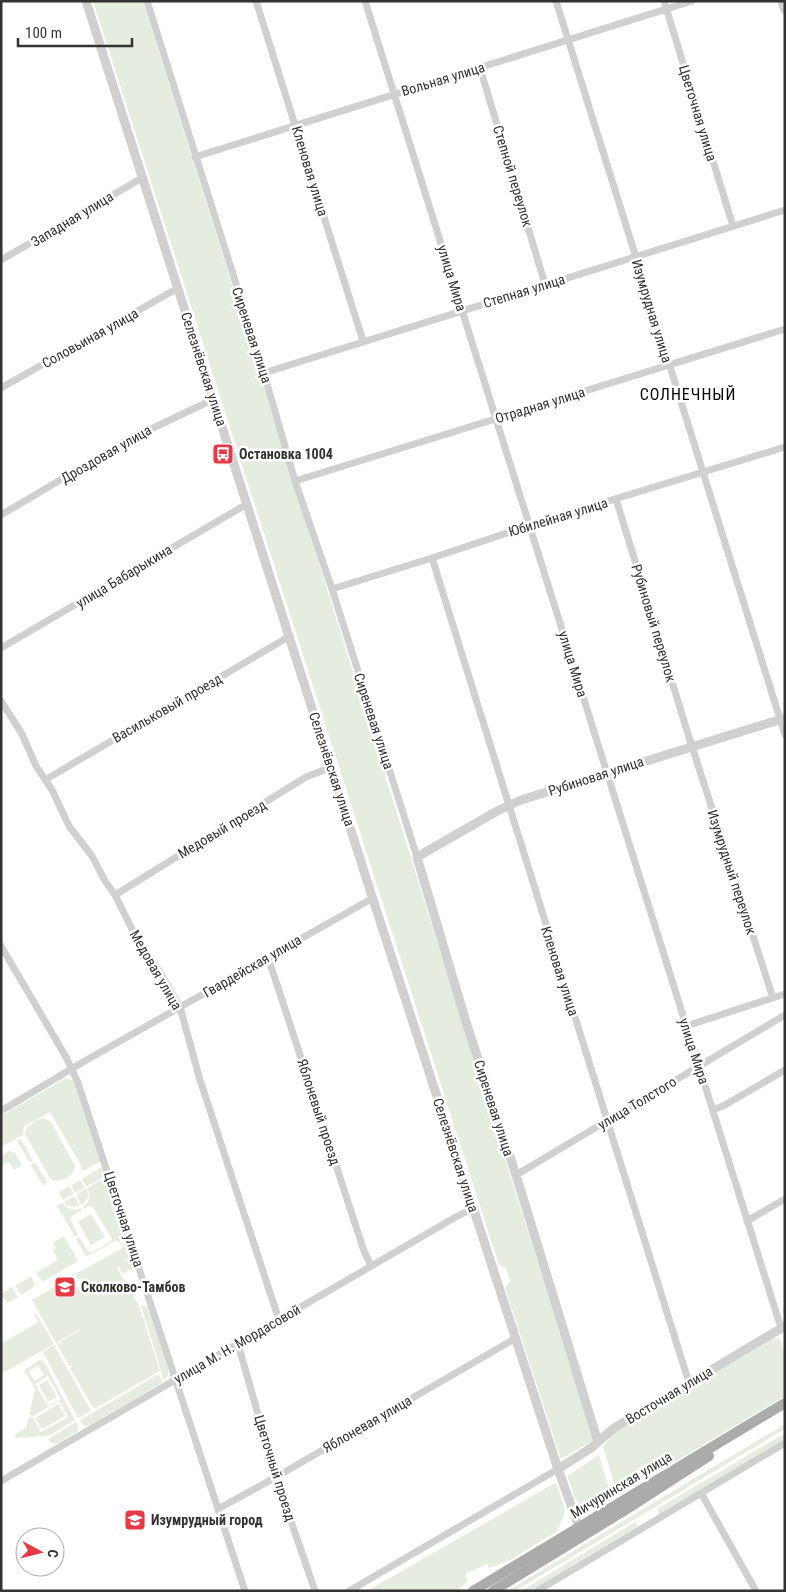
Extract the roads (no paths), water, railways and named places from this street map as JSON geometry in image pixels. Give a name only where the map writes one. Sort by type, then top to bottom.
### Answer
[{"type":"main road","name":"Мичуринская улица","points":[[493,1591],[580,1531],[785,1403]]},
{"type":"main road","name":"Мичуринская улица","points":[[473,1591],[580,1531],[785,1410]]},
{"type":"street","name":"Селезнёвская улица","points":[[86,1],[473,1208],[558,1470],[580,1531]]},
{"type":"street","name":"Сиреневая улица","points":[[146,1],[264,373],[295,481],[332,588],[417,857],[466,1022],[516,1175],[598,1442]]},
{"type":"street","name":"Кленовая улица","points":[[256,1],[363,341]]},
{"type":"street","name":"улица Мира","points":[[365,1],[747,1221],[783,1327]]},
{"type":"street","name":"Изумрудная улица","points":[[556,1],[635,257],[782,719],[785,735]]},
{"type":"street","name":"Цветочная улица","points":[[664,1],[734,226]]},
{"type":"street","name":"Вольная улица","points":[[195,157],[692,1]]},
{"type":"street","points":[[782,1],[785,10]]},
{"type":"street","name":"Степной переулок","points":[[480,68],[546,284]]},
{"type":"street","name":"Западная улица","points":[[1,260],[142,178]]},
{"type":"street","name":"Степная улица","points":[[264,373],[785,210]]},
{"type":"street","name":"Соловьиная улица","points":[[1,388],[178,288]]},
{"type":"street","name":"Отрадная улица","points":[[295,481],[785,328]]},
{"type":"street","name":"Дроздовая улица","points":[[1,515],[128,440],[214,399]]},
{"type":"street","name":"Юбилейная улица","points":[[332,588],[785,447]]},
{"type":"street","name":"Рубиновый переулок","points":[[616,499],[692,746]]},
{"type":"street","name":"улица Бабарыкина","points":[[1,648],[247,504]]},
{"type":"street","name":"Кленовая улица","points":[[432,558],[689,1383]]},
{"type":"street","name":"Васильковый проезд","points":[[45,780],[290,636]]},
{"type":"street","name":"Медовая улица","points":[[1,701],[22,734],[69,826],[92,856],[132,929],[166,981],[180,1007],[200,1080],[279,1320]]},
{"type":"street","name":"Рубиновая улица","points":[[417,857],[521,800],[782,719]]},
{"type":"street","name":"Изумрудный переулок","points":[[692,746],[773,998]]},
{"type":"street","name":"Медовый проезд","points":[[115,895],[306,777],[332,767]]},
{"type":"street","name":"Гвардейская улица","points":[[1,1111],[373,898]]},
{"type":"street","name":"Цветочная улица","points":[[1,946],[78,1082],[245,1591]]},
{"type":"street","name":"Яблоневый проезд","points":[[268,957],[364,1251],[371,1266]]},
{"type":"street","points":[[686,1026],[785,994]]},
{"type":"street","name":"улица Толстого","points":[[516,1175],[785,1015]]},
{"type":"street","points":[[713,1110],[785,1070]]},
{"type":"street","points":[[747,1221],[785,1199]]},
{"type":"street","name":"улица М. Н. Мордасовой","points":[[1,1480],[473,1208]]},
{"type":"street","name":"Восточная улица","points":[[558,1470],[572,1462],[614,1428],[783,1327]]},
{"type":"street","name":"Яблоневая улица","points":[[218,1509],[516,1338]]},
{"type":"street","name":"Цветочный проезд","points":[[238,1344],[276,1477],[315,1591]]},
{"type":"street","points":[[537,1591],[785,1443]]},
{"type":"street","points":[[349,1591],[558,1470]]},
{"type":"street","points":[[701,1493],[756,1591]]},
{"type":"place","name":"Остановка 1004","points":[[223,454]]},
{"type":"place","name":"Сколково-Тамбов","points":[[65,1287]]},
{"type":"place","name":"Изумрудный город","points":[[135,1520]]},
{"type":"district","name":"СОЛНЕЧНЫЙ","points":[[688,394]]}]
